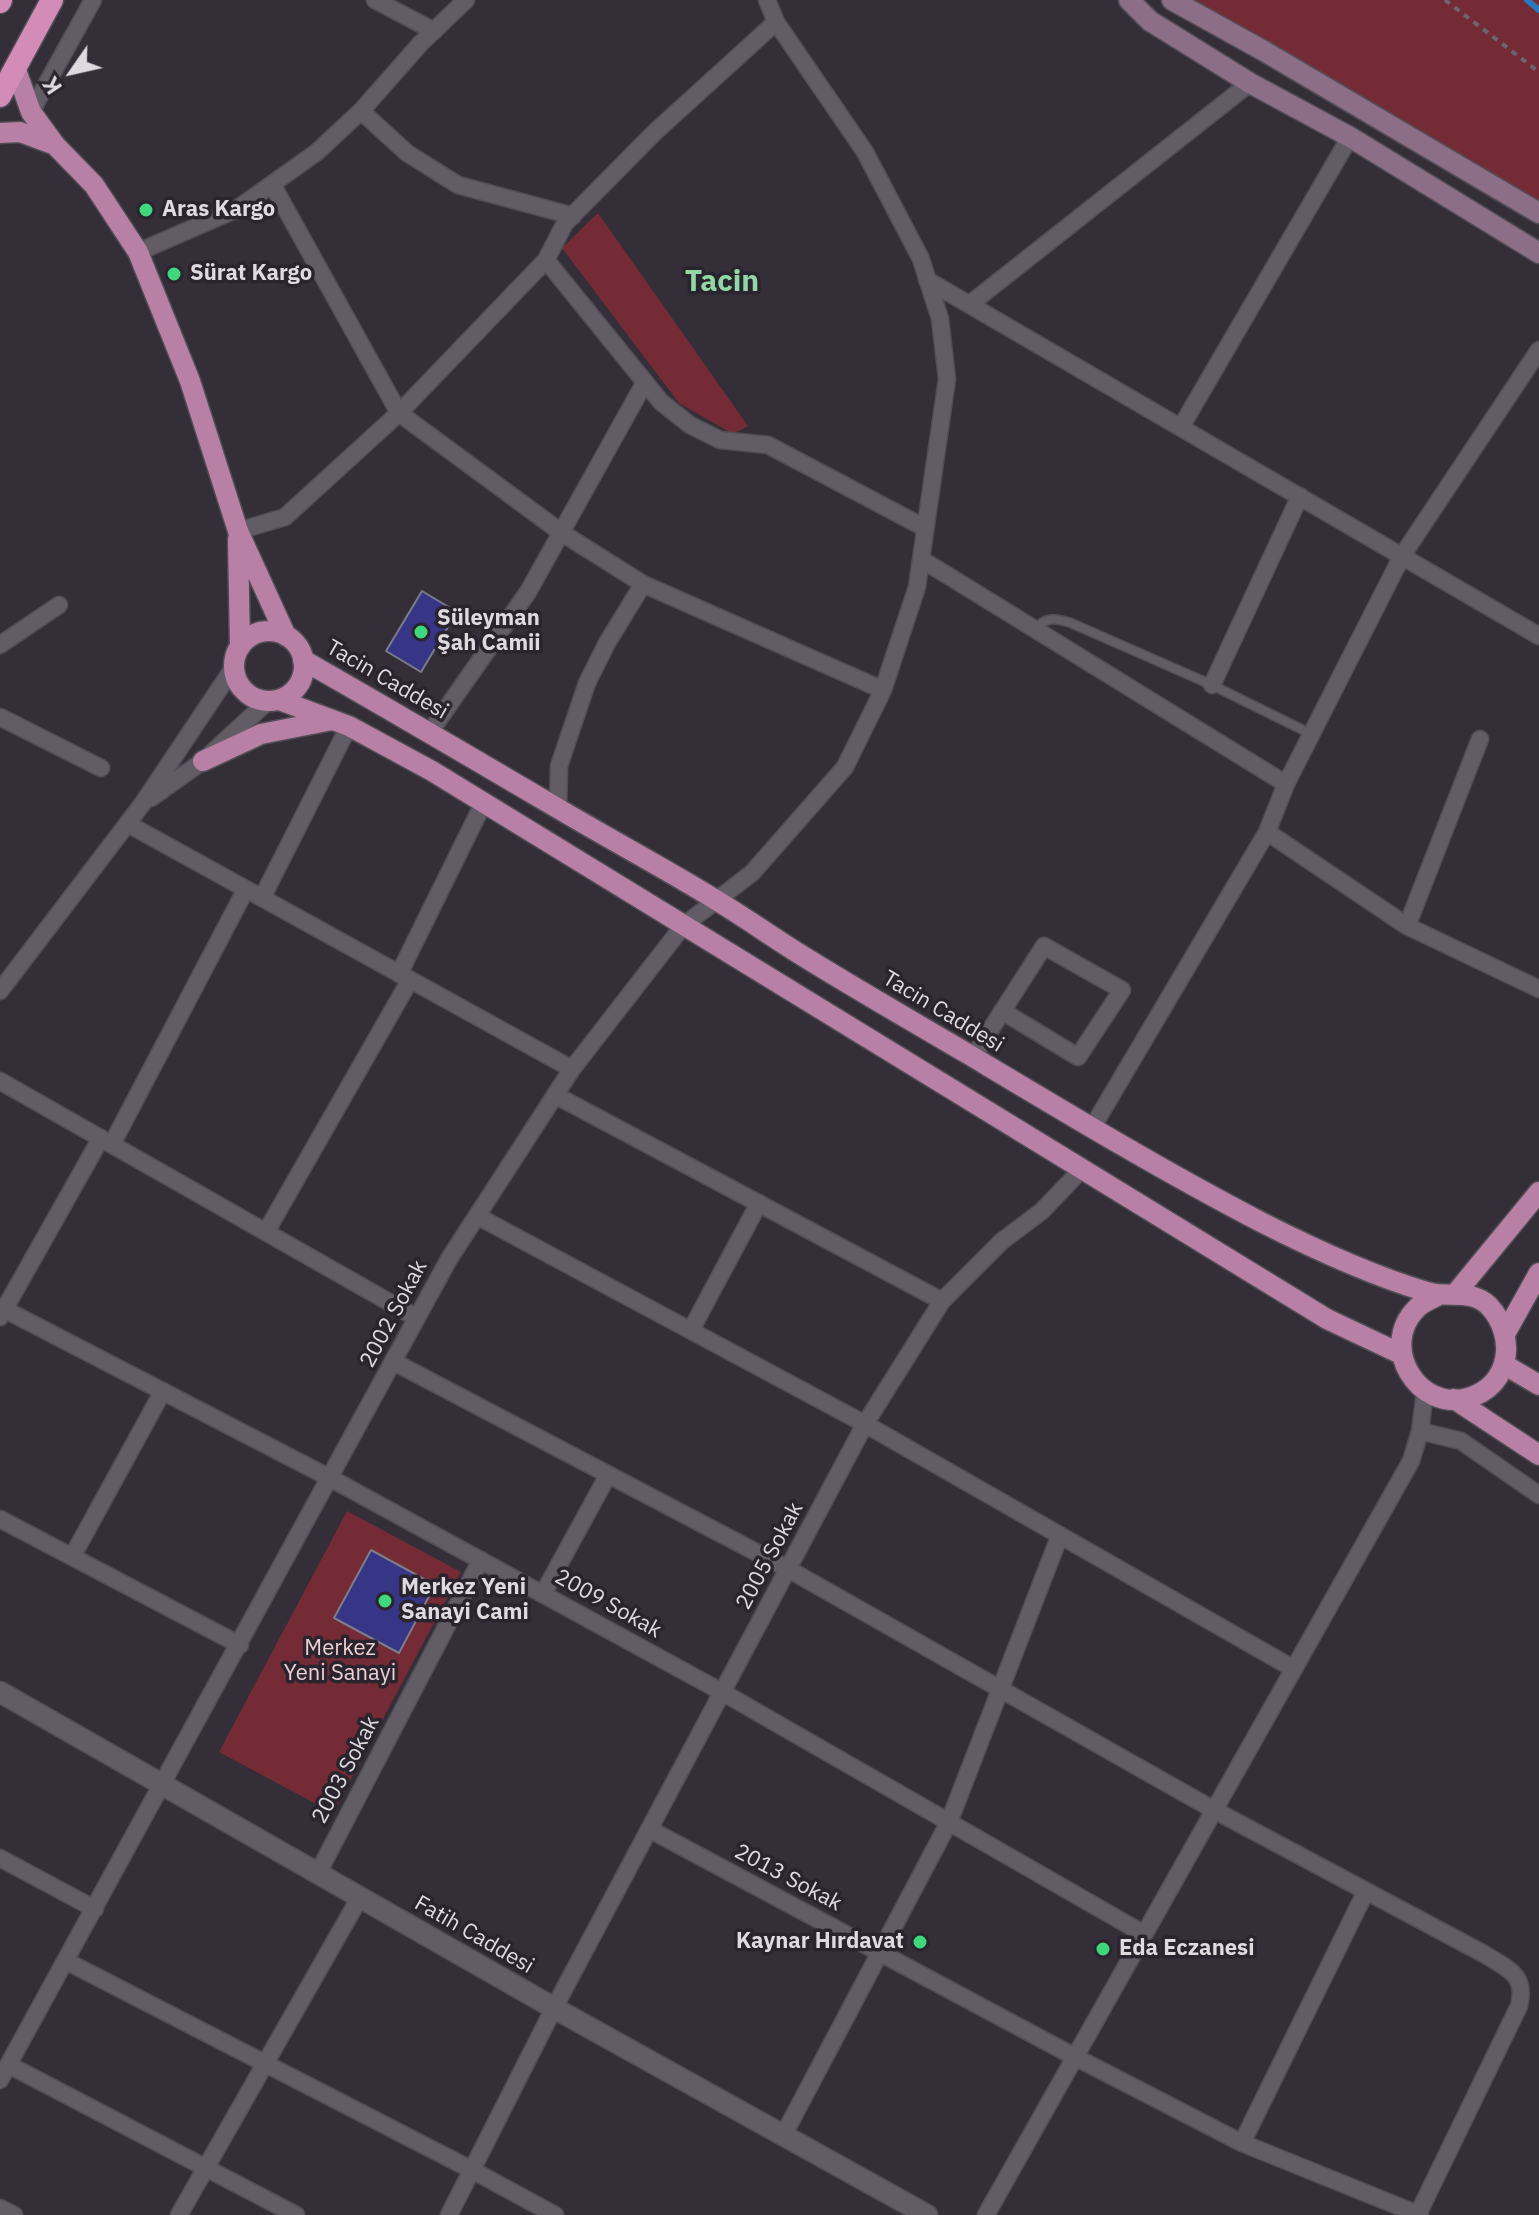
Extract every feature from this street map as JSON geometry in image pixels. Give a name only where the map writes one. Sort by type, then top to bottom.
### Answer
[{"type":"highway","points":[[0,96],[52,0]]},
{"type":"main road","points":[[1129,0],[1150,21],[1250,83],[1350,137],[1539,253]]},
{"type":"main road","points":[[1172,0],[1539,213]]},
{"type":"main road","points":[[15,67],[31,112],[55,145],[94,185],[138,252],[190,381],[238,531],[286,636],[300,650],[303,660],[301,680],[288,695],[274,700]]},
{"type":"main road","points":[[0,133],[20,132],[55,145]]},
{"type":"main road","points":[[238,531],[236,678],[249,694],[342,723],[484,802],[1327,1319],[1401,1354]]},
{"type":"main road","points":[[237,657],[247,639],[266,631],[286,636]]},
{"type":"main road","name":"Tacin Caddesi","points":[[303,660],[715,899],[799,954],[1092,1128],[1264,1223],[1389,1281],[1447,1294],[1473,1296],[1488,1304],[1506,1332]]},
{"type":"main road","points":[[203,761],[261,734],[342,723]]},
{"type":"main road","points":[[1539,1192],[1447,1294],[1416,1308],[1403,1329],[1401,1354],[1410,1376],[1425,1392],[1445,1399],[1464,1399],[1482,1393],[1496,1381],[1505,1365],[1506,1332],[1539,1273]]},
{"type":"main road","points":[[1505,1365],[1539,1385]]},
{"type":"main road","points":[[1454,1399],[1539,1455]]},
{"type":"street","points":[[31,112],[93,0]]},
{"type":"street","points":[[375,0],[434,31]]},
{"type":"street","points":[[138,252],[237,209],[317,152],[361,111],[466,0]]},
{"type":"street","name":"2002 Sokak","points":[[0,2080],[449,1259],[572,1069],[683,926],[752,873],[845,767],[883,690],[917,587],[947,379],[940,319],[921,259],[865,152],[776,22],[767,0]]},
{"type":"street","points":[[238,531],[285,517],[399,413],[546,260],[565,223],[655,132],[776,22]]},
{"type":"street","points":[[970,304],[1250,83]]},
{"type":"street","points":[[361,111],[407,153],[458,185],[573,216]]},
{"type":"street","points":[[1181,427],[1350,137]]},
{"type":"street","points":[[272,184],[399,413],[562,533],[643,584],[883,690]]},
{"type":"street","points":[[546,260],[661,402],[690,425],[720,440],[768,445],[925,528]]},
{"type":"street","points":[[927,280],[1539,636]]},
{"type":"street","points":[[1092,1128],[1267,832],[1286,784],[1402,556],[1539,350]]},
{"type":"street","points":[[430,732],[528,592],[645,382]]},
{"type":"street","points":[[1212,685],[1300,496]]},
{"type":"street","points":[[921,559],[1286,784]]},
{"type":"street","points":[[558,809],[559,766],[587,683],[643,584]]},
{"type":"street","points":[[0,645],[59,605]]},
{"type":"street","points":[[0,991],[143,803],[237,657]]},
{"type":"street","points":[[143,803],[203,761],[274,700]]},
{"type":"street","points":[[0,717],[101,768]]},
{"type":"street","points":[[262,898],[342,723]]},
{"type":"street","points":[[1407,926],[1480,739]]},
{"type":"street","points":[[266,1232],[404,977],[484,802]]},
{"type":"street","points":[[128,824],[572,1069]]},
{"type":"street","points":[[1267,832],[1407,926],[1539,989]]},
{"type":"street","points":[[1,1311],[106,1141],[246,889]]},
{"type":"street","points":[[973,1057],[1002,1011],[1044,946],[1122,990],[1078,1057],[1002,1011]]},
{"type":"street","points":[[0,1081],[417,1318]]},
{"type":"street","points":[[555,1095],[942,1301]]},
{"type":"street","name":"2005 Sokak","points":[[449,2215],[554,2008],[865,1424],[942,1301],[1002,1241],[1042,1211],[1083,1168]]},
{"type":"street","points":[[691,1330],[759,1203]]},
{"type":"street","points":[[477,1216],[865,1424],[1294,1669]]},
{"type":"street","name":"2009 Sokak","points":[[1,1311],[163,1391],[481,1560],[722,1692],[1144,1934]]},
{"type":"street","points":[[394,1362],[788,1569],[1214,1810],[1516,1974],[1523,1992],[1519,2006],[1419,2214]]},
{"type":"street","points":[[72,1557],[163,1391]]},
{"type":"street","points":[[986,2215],[1411,1461],[1420,1431],[1425,1392]]},
{"type":"street","points":[[1420,1431],[1461,1441],[1539,1495]]},
{"type":"street","points":[[543,1594],[608,1475]]},
{"type":"street","points":[[0,1519],[240,1645]]},
{"type":"street","points":[[783,2136],[949,1822],[1060,1535]]},
{"type":"street","name":"2003 Sokak","points":[[318,1873],[481,1560]]},
{"type":"street","name":"Fatih Caddesi","points":[[0,1692],[554,2008],[927,2215]]},
{"type":"street","name":"2013 Sokak","points":[[649,1829],[1242,2143],[1419,2214]]},
{"type":"street","points":[[0,1858],[95,1909]]},
{"type":"street","points":[[1242,2143],[1366,1891]]},
{"type":"street","points":[[179,2215],[360,1897]]},
{"type":"street","points":[[66,1961],[555,2215]]},
{"type":"street","points":[[9,2065],[296,2215]]},
{"type":"street","points":[[0,2208],[14,2215]]},
{"type":"lane","points":[[1036,630],[1042,622],[1053,618],[1071,623],[1212,685],[1312,734]]},
{"type":"path","points":[[1445,0],[1539,72]]},
{"type":"green space","points":[[1196,0],[1539,0],[1539,201],[1248,33]]},
{"type":"green space","points":[[598,213],[748,426],[733,434],[679,403],[562,248]]},
{"type":"green space","name":"Merkez Yeni Sanayi","points":[[347,1511],[461,1572],[333,1813],[219,1752]]},
{"type":"building","name":"Süleyman Şah Camii","points":[[422,591],[457,612],[421,672],[386,651]]},
{"type":"building","name":"Merkez Yeni Sanayi Cami","points":[[371,1550],[435,1585],[399,1653],[334,1618]]},
{"type":"waterway","points":[[1527,0],[1539,10]]},
{"type":"place","name":"Aras Kargo","points":[[146,210]]},
{"type":"place","name":"Sürat Kargo","points":[[174,274]]},
{"type":"place","name":"Süleyman Şah Camii","points":[[421,632]]},
{"type":"place","name":"Merkez Yeni Sanayi Cami","points":[[385,1601]]},
{"type":"place","name":"Kaynar Hırdavat","points":[[920,1942]]},
{"type":"place","name":"Eda Eczanesi","points":[[1103,1949]]},
{"type":"district","name":"Tacin","points":[[722,282]]}]
